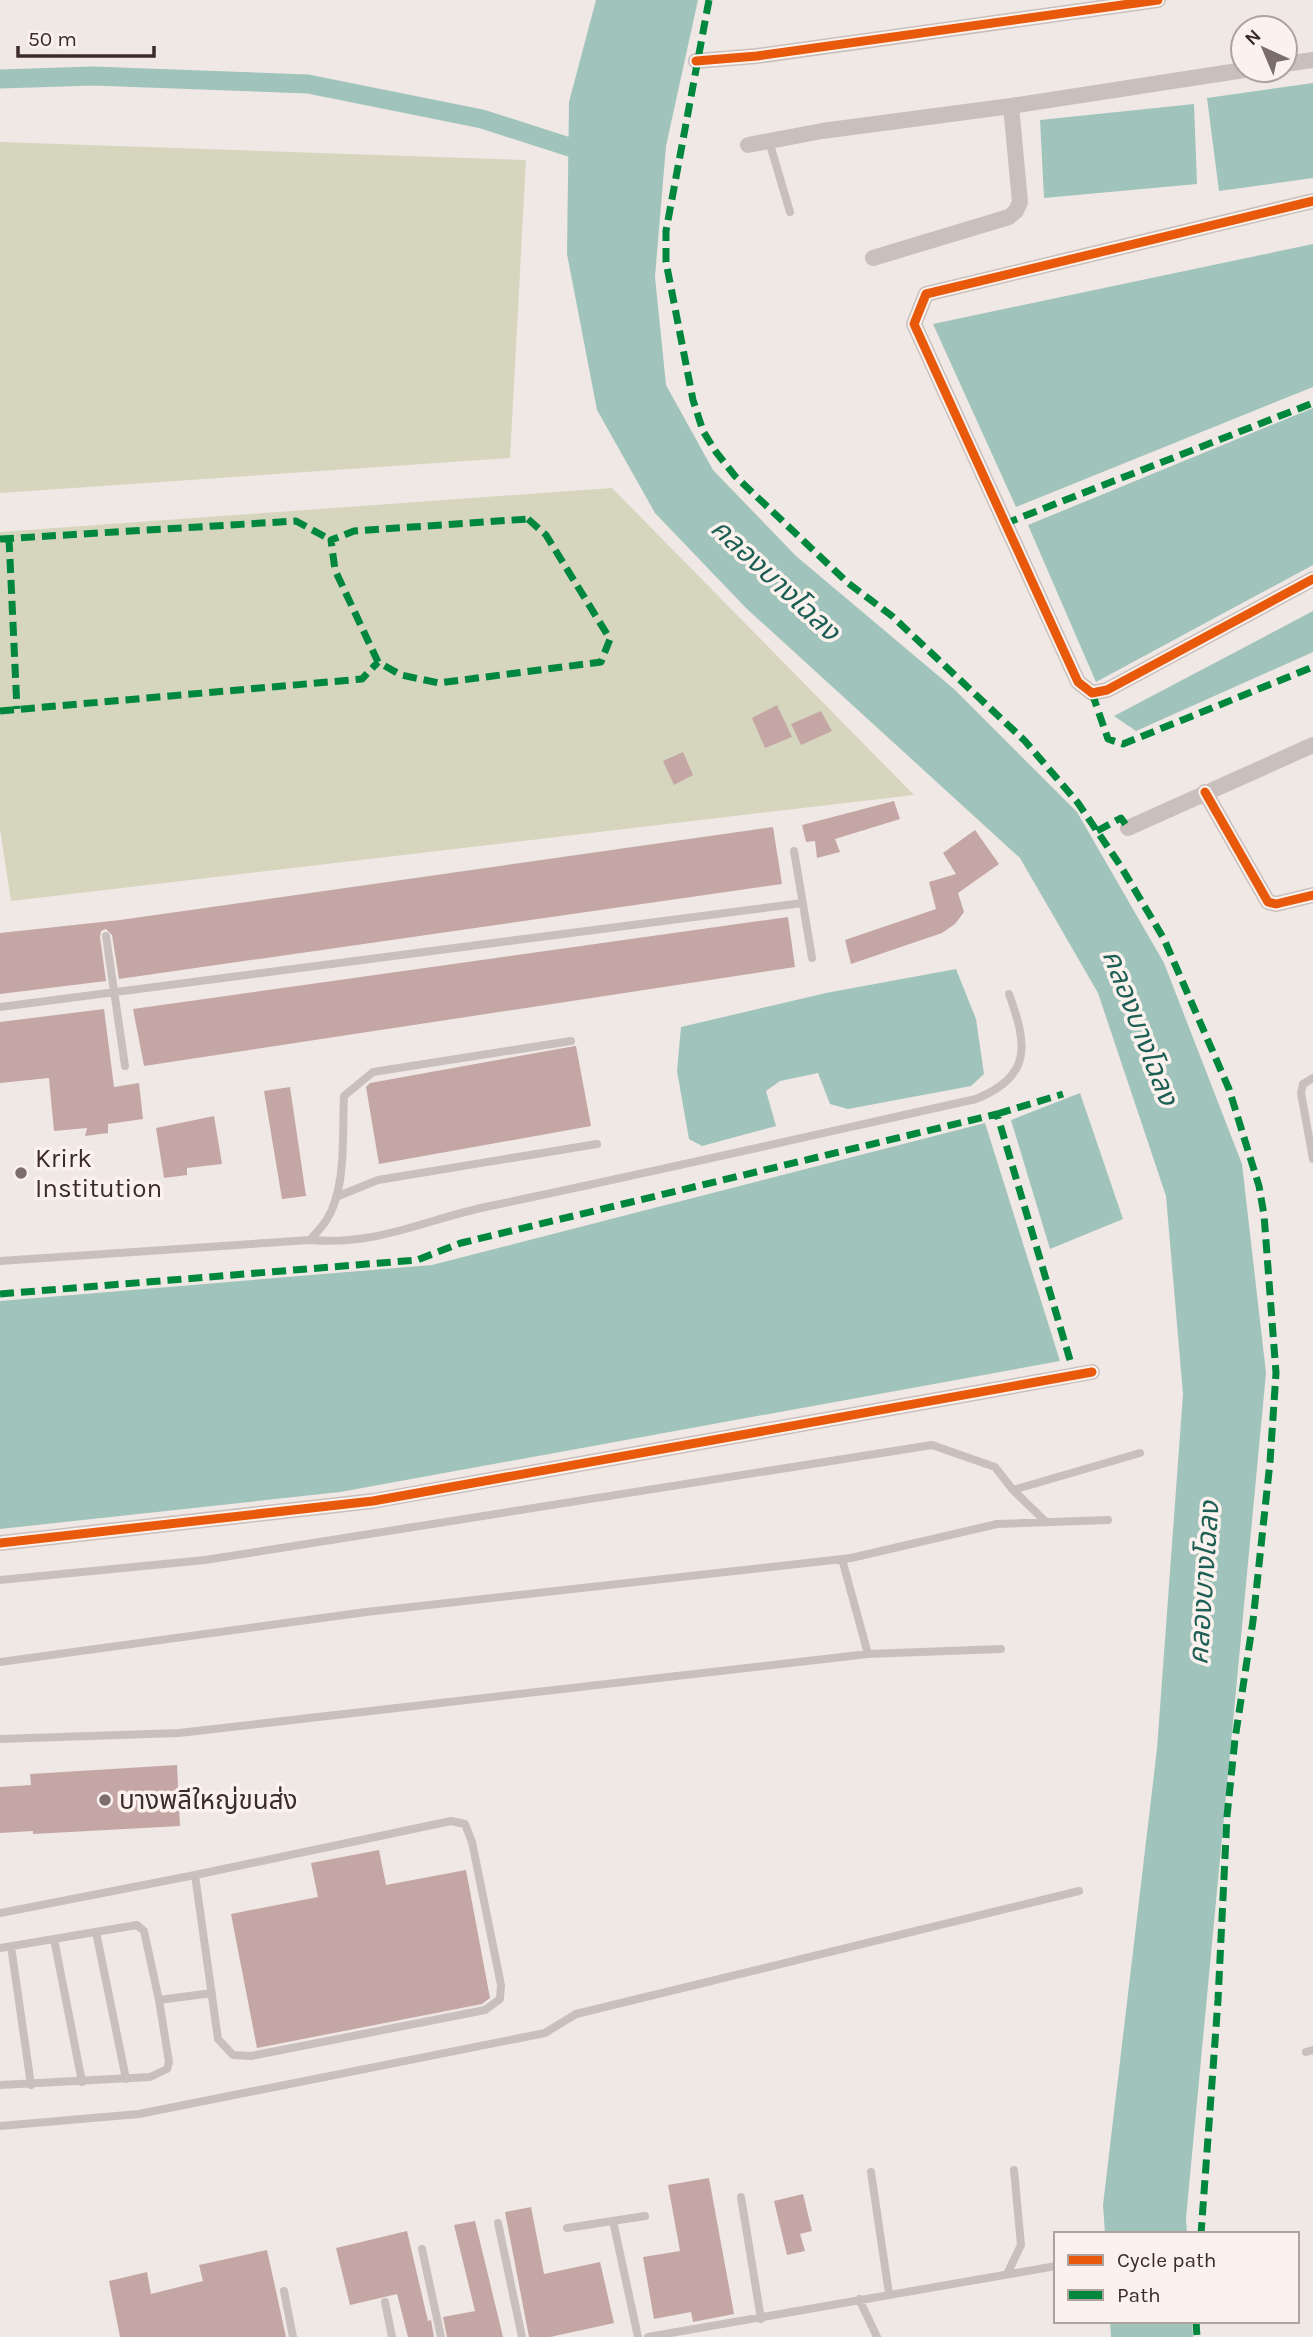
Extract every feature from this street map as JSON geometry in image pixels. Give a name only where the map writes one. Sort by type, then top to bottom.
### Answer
[{"type":"street","points":[[702,61],[1107,4],[1158,0]]},
{"type":"street","points":[[748,145],[822,131],[1011,106],[1229,72]]},
{"type":"street","points":[[873,258],[1009,217],[1016,211],[1020,202],[1011,106]]},
{"type":"street","points":[[1313,201],[926,294],[914,324],[1078,682],[1092,693],[1107,690],[1313,579]]},
{"type":"street","points":[[1128,828],[1313,745]]},
{"type":"street","points":[[1205,792],[1268,902],[1276,904],[1313,895]]},
{"type":"street","points":[[0,1543],[373,1501],[1092,1372]]},
{"type":"lane","points":[[769,141],[790,212]]},
{"type":"lane","points":[[794,851],[812,957]]},
{"type":"lane","points":[[0,1007],[803,903]]},
{"type":"lane","points":[[106,936],[125,1066]]},
{"type":"lane","points":[[0,1261],[310,1240],[339,1242],[369,1239],[421,1227],[464,1212],[976,1099],[1004,1084],[1014,1074],[1020,1061],[1023,1044],[1009,994]]},
{"type":"lane","points":[[310,1240],[328,1218],[336,1197],[340,1178],[344,1096],[373,1072],[571,1041]]},
{"type":"lane","points":[[1313,1077],[1303,1084],[1301,1093],[1313,1159]]},
{"type":"lane","points":[[336,1197],[377,1180],[597,1144]]},
{"type":"lane","points":[[0,1580],[205,1560],[932,1445],[995,1467],[1013,1490],[1046,1522]]},
{"type":"lane","points":[[1013,1490],[1140,1453]]},
{"type":"lane","points":[[0,1662],[366,1612],[842,1559],[997,1524],[1108,1520]]},
{"type":"lane","points":[[842,1559],[868,1654]]},
{"type":"lane","points":[[0,1739],[179,1733],[868,1654],[1001,1649]]},
{"type":"lane","points":[[0,1913],[451,1821],[465,1824],[472,1842],[501,1984],[500,1999],[485,2010],[251,2056],[233,2055],[218,2039],[195,1875]]},
{"type":"lane","points":[[0,2126],[139,2114],[545,2033],[576,2014],[1079,1891]]},
{"type":"lane","points":[[0,1948],[137,1925],[141,1927],[159,2000],[169,2062],[167,2069],[150,2077],[0,2085]]},
{"type":"lane","points":[[96,1932],[126,2079]]},
{"type":"lane","points":[[54,1939],[82,2082]]},
{"type":"lane","points":[[11,1947],[31,2085]]},
{"type":"lane","points":[[159,2000],[212,1993]]},
{"type":"lane","points":[[1007,2274],[1021,2245],[1014,2170]]},
{"type":"lane","points":[[872,2172],[889,2294]]},
{"type":"lane","points":[[741,2197],[761,2319]]},
{"type":"lane","points":[[567,2228],[645,2216]]},
{"type":"lane","points":[[613,2221],[638,2337]]},
{"type":"lane","points":[[498,2223],[522,2337]]},
{"type":"lane","points":[[422,2249],[441,2337]]},
{"type":"lane","points":[[648,2337],[1054,2266]]},
{"type":"lane","points":[[284,2291],[293,2337]]},
{"type":"lane","points":[[859,2300],[877,2337]]},
{"type":"lane","points":[[385,2302],[392,2337]]},
{"type":"green space","points":[[0,142],[526,160],[510,458],[0,493]]},
{"type":"green space","points":[[612,488],[914,795],[11,901],[0,829],[0,532]]},
{"type":"water","name":"คลองบางโฉลง","points":[[596,0],[698,0],[666,146],[655,277],[666,385],[713,470],[796,556],[954,689],[1077,812],[1164,963],[1242,1164],[1266,1373],[1186,2218],[1187,2232],[1105,2232],[1103,2205],[1157,1749],[1183,1394],[1166,1196],[1098,993],[1020,858],[746,608],[655,513],[597,410],[567,254],[569,102]]},
{"type":"water","points":[[1313,83],[1313,178],[1219,191],[1207,98]]},
{"type":"water","points":[[1194,104],[1197,184],[1044,198],[1040,120]]},
{"type":"water","points":[[1313,244],[1313,387],[1016,507],[933,324]]},
{"type":"water","points":[[1313,408],[1313,565],[1096,682],[1028,525]]},
{"type":"water","points":[[1313,611],[1313,652],[1136,731],[1114,716]]},
{"type":"water","points":[[956,969],[976,1019],[984,1074],[971,1086],[848,1109],[830,1104],[818,1073],[780,1081],[766,1091],[776,1126],[702,1146],[689,1139],[677,1071],[681,1027],[826,993]]},
{"type":"water","points":[[1080,1093],[1123,1219],[1050,1249],[1011,1120]]},
{"type":"water","points":[[985,1123],[1060,1361],[340,1492],[0,1529],[0,1301],[432,1265]]},
{"type":"water","points":[[1110,2323],[1192,2323],[1193,2337],[1111,2337]]},
{"type":"building","points":[[777,705],[792,737],[765,748],[752,718]]},
{"type":"building","points":[[821,711],[832,731],[801,745],[791,724]]},
{"type":"building","points":[[683,752],[693,775],[674,785],[663,761]]},
{"type":"building","points":[[894,801],[900,819],[835,839],[840,852],[817,858],[815,841],[806,842],[802,825]]},
{"type":"building","points":[[773,827],[782,884],[119,979],[112,935],[106,929],[101,931],[100,937],[106,981],[0,994],[0,933],[120,920]]},
{"type":"building","points":[[975,830],[999,864],[958,893],[964,912],[955,924],[942,933],[851,964],[845,940],[936,909],[929,882],[956,874],[943,853]]},
{"type":"building","points":[[788,917],[795,967],[144,1066],[133,1009]]},
{"type":"building","points":[[104,1009],[114,1087],[139,1083],[143,1119],[108,1124],[108,1133],[85,1136],[87,1128],[54,1131],[49,1078],[0,1083],[0,1022]]},
{"type":"building","points":[[576,1046],[591,1126],[379,1164],[366,1087],[370,1083]]},
{"type":"building","points":[[290,1087],[306,1196],[282,1199],[264,1091]]},
{"type":"building","points":[[214,1116],[222,1164],[187,1168],[187,1175],[164,1178],[156,1128]]},
{"type":"building","name":"บางพลีใหญ่ขนส่ง","points":[[177,1765],[180,1826],[33,1834],[33,1831],[0,1833],[0,1787],[31,1785],[30,1774]]},
{"type":"building","points":[[379,1850],[386,1885],[466,1870],[490,1998],[482,2004],[257,2048],[231,1914],[318,1897],[311,1863]]},
{"type":"building","points":[[709,2178],[734,2314],[693,2322],[691,2312],[654,2319],[643,2257],[680,2251],[668,2185]]},
{"type":"building","points":[[803,2194],[812,2231],[800,2234],[805,2251],[787,2255],[774,2201]]},
{"type":"building","points":[[531,2207],[544,2274],[600,2262],[614,2323],[550,2337],[529,2337],[505,2212]]},
{"type":"building","points":[[475,2221],[503,2337],[447,2337],[443,2317],[475,2311],[454,2225]]},
{"type":"building","points":[[407,2231],[434,2337],[408,2337],[397,2294],[350,2305],[336,2248]]},
{"type":"building","points":[[267,2250],[286,2337],[120,2337],[109,2281],[147,2272],[151,2294],[203,2281],[199,2265]]},
{"type":"waterway","points":[[0,79],[93,76],[308,84],[482,119],[591,154]]},
{"type":"marked path","points":[[709,0],[666,231],[666,262],[693,400],[703,431],[735,476],[848,583],[892,616],[1025,741],[1078,803],[1120,865],[1164,939],[1229,1089],[1259,1186],[1264,1215],[1276,1373],[1270,1462],[1253,1621],[1235,1739],[1227,1816],[1218,2000],[1201,2232]]},
{"type":"marked path","points":[[1004,524],[1313,403]]},
{"type":"marked path","points":[[528,519],[546,535],[610,639],[601,662],[439,683],[401,675],[378,662],[335,570],[331,540],[354,531],[528,519]]},
{"type":"marked path","points":[[0,539],[296,521],[331,540]]},
{"type":"marked path","points":[[9,538],[17,709]]},
{"type":"marked path","points":[[0,711],[362,679],[378,662]]},
{"type":"marked path","points":[[1092,693],[1108,739],[1123,744],[1313,667]]},
{"type":"marked path","points":[[1097,831],[1121,818],[1128,828]]},
{"type":"marked path","points":[[997,1114],[1063,1094]]},
{"type":"marked path","points":[[0,1294],[417,1260],[461,1243],[997,1114],[1070,1360]]},
{"type":"marked path","points":[[1196,2323],[1197,2337]]},
{"type":"cycle path","points":[[696,61],[757,56],[1158,0]]},
{"type":"cycle path","points":[[1313,201],[926,294],[914,324],[1078,682],[1092,693],[1107,690],[1313,579]]},
{"type":"cycle path","points":[[1205,792],[1268,902],[1276,904],[1313,895]]},
{"type":"cycle path","points":[[0,1543],[373,1501],[1092,1372]]},
{"type":"place","name":"Krirk Institution","points":[[21,1173]]},
{"type":"place","name":"บางพลีใหญ่ขนส่ง","points":[[105,1800]]}]
